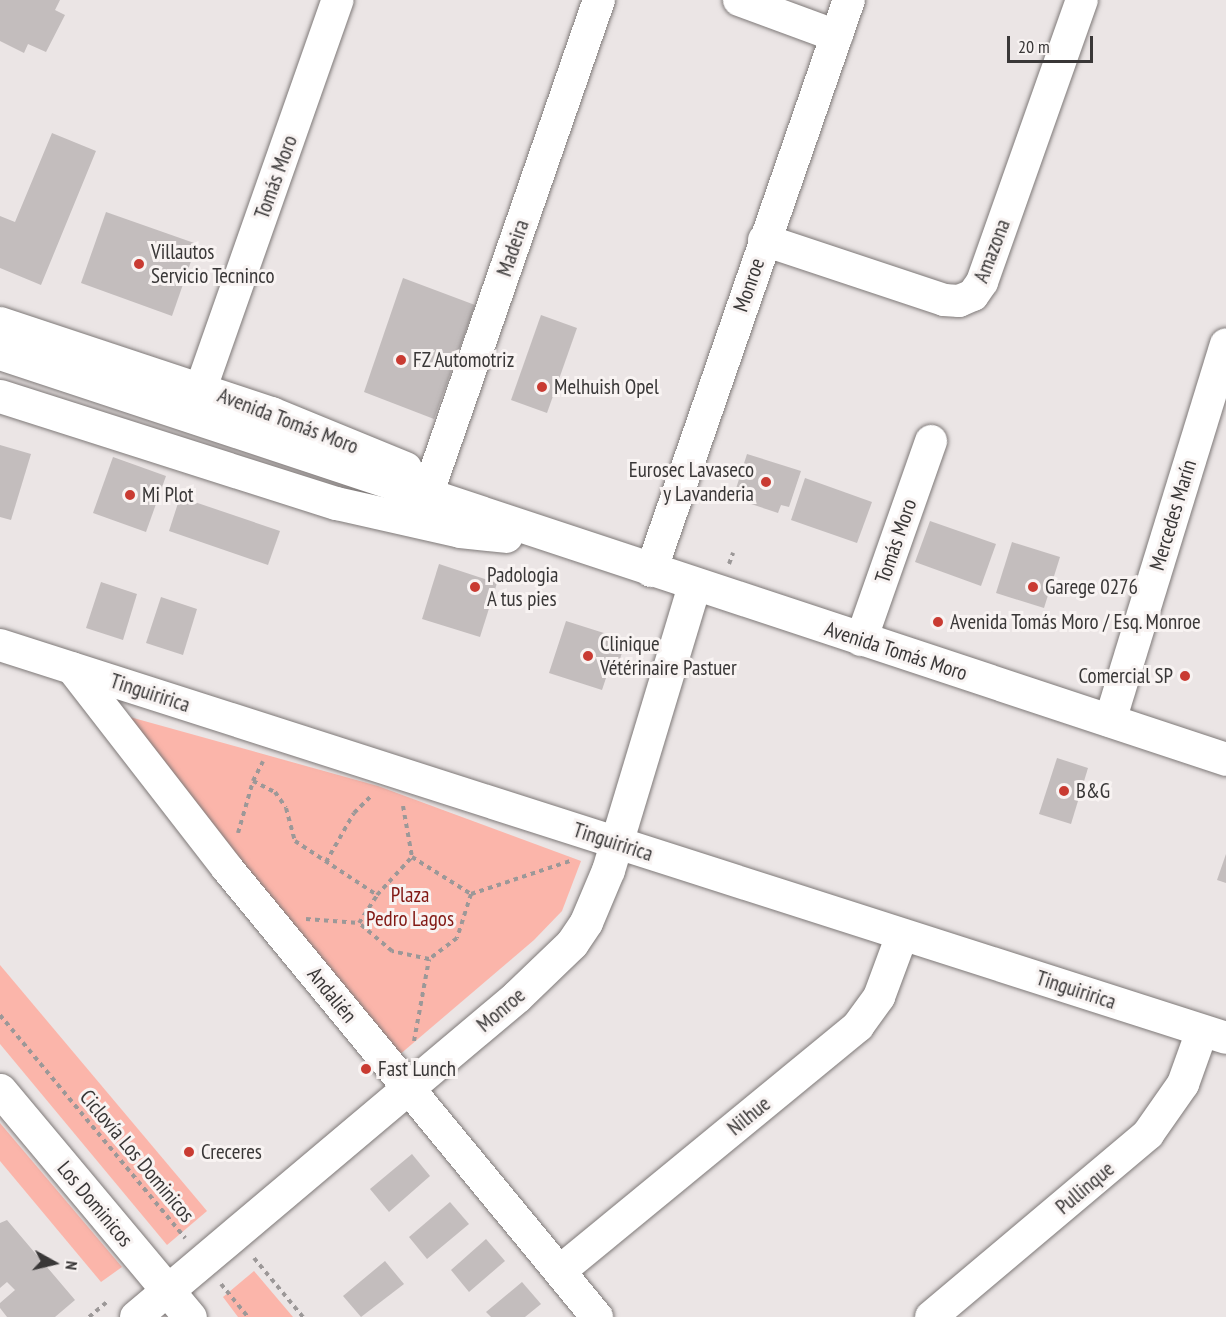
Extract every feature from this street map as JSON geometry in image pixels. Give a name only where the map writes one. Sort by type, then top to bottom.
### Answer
[{"type":"main road","name":"Avenida Tomás Moro","points":[[0,323],[201,388],[312,428],[429,488]]},
{"type":"main road","name":"Avenida Tomás Moro","points":[[0,353],[429,488],[567,542],[651,571],[1226,759]]},
{"type":"main road","name":"Avenida Tomás Moro","points":[[0,396],[336,503],[460,531],[567,542]]},
{"type":"main road","name":"Monroe","points":[[168,1290],[541,976],[572,943],[599,897],[694,585]]},
{"type":"main road","name":"Los Dominicos","points":[[0,1090],[190,1317]]},
{"type":"street","name":"Tomás Moro","points":[[201,388],[338,0]]},
{"type":"street","name":"Madeira","points":[[429,488],[599,0]]},
{"type":"street","points":[[739,0],[837,36]]},
{"type":"street","name":"Monroe","points":[[651,571],[849,0]]},
{"type":"street","name":"Amazona","points":[[764,240],[944,300],[959,301],[973,295],[982,282],[1082,0]]},
{"type":"street","name":"Mercedes Marín","points":[[1110,721],[1226,344]]},
{"type":"street","name":"Tomás Moro","points":[[861,640],[931,441]]},
{"type":"street","name":"Tinguiririca","points":[[0,645],[1214,1034]]},
{"type":"street","name":"Andalién","points":[[72,668],[227,868],[597,1317]]},
{"type":"street","name":"Nilhue","points":[[560,1271],[858,1026],[879,997],[902,934]]},
{"type":"street","name":"Pullinque","points":[[931,1317],[1148,1134],[1178,1093],[1214,1034]]},
{"type":"street","name":"Monroe","points":[[135,1317],[168,1290]]},
{"type":"path","points":[[227,868],[253,781],[277,734]]},
{"type":"path","points":[[397,772],[412,857],[471,894]]},
{"type":"path","points":[[326,862],[354,813],[397,772]]},
{"type":"path","points":[[253,781],[275,792],[286,808],[295,841],[376,895]]},
{"type":"path","points":[[359,922],[376,895],[412,857]]},
{"type":"path","points":[[471,894],[581,857]]},
{"type":"path","points":[[413,1049],[429,959],[457,938],[471,894]]},
{"type":"path","points":[[270,921],[315,918],[359,922],[392,951],[429,959]]},
{"type":"path","name":"Ciclovía Los Dominicos","points":[[0,1015],[248,1317]]},
{"type":"path","points":[[249,1253],[303,1317]]},
{"type":"path","points":[[89,1317],[110,1300]]},
{"type":"green space","name":"Plaza Pedro Lagos","points":[[119,714],[378,786],[581,861],[562,911],[534,940],[398,1056]]},
{"type":"green space","points":[[0,965],[207,1211],[167,1245],[0,1044]]},
{"type":"green space","points":[[0,1123],[122,1267],[101,1282],[0,1161]]},
{"type":"green space","points":[[254,1271],[293,1317],[238,1317],[223,1297]]},
{"type":"building","points":[[0,0],[60,0],[55,10],[65,15],[46,52],[28,44],[24,53],[0,41]]},
{"type":"building","points":[[52,133],[96,151],[41,285],[0,268],[0,216],[15,222]]},
{"type":"building","name":"Villautos Servicio Tecninco","points":[[106,212],[197,244],[172,316],[81,283]]},
{"type":"building","points":[[403,278],[475,305],[434,419],[364,392]]},
{"type":"building","points":[[541,315],[577,328],[547,413],[511,400]]},
{"type":"building","points":[[0,445],[31,454],[11,520],[0,517]]},
{"type":"building","points":[[747,454],[801,471],[789,507],[781,505],[778,513],[733,498]]},
{"type":"building","name":"Mi Plot","points":[[113,457],[166,476],[146,532],[93,513]]},
{"type":"building","points":[[805,478],[872,502],[857,543],[791,520]]},
{"type":"building","points":[[180,497],[280,531],[268,565],[169,531]]},
{"type":"building","points":[[930,521],[996,544],[981,586],[915,562]]},
{"type":"building","points":[[1012,542],[1060,557],[1044,608],[996,593]]},
{"type":"building","points":[[439,564],[497,583],[480,637],[422,619]]},
{"type":"building","points":[[101,582],[137,594],[123,640],[86,628]]},
{"type":"building","points":[[161,597],[197,609],[183,655],[146,643]]},
{"type":"building","name":"Clinique Vétérinaire Pastuer","points":[[566,621],[626,640],[615,675],[608,672],[602,690],[549,673]]},
{"type":"building","name":"B&G","points":[[1057,758],[1088,768],[1071,824],[1039,814]]},
{"type":"building","points":[[1226,854],[1226,883],[1217,880]]},
{"type":"building","points":[[412,1154],[430,1176],[389,1212],[370,1189]]},
{"type":"building","points":[[450,1202],[469,1224],[427,1259],[409,1237]]},
{"type":"building","points":[[7,1220],[75,1300],[55,1317],[7,1317],[0,1308],[0,1303],[15,1290],[7,1282],[0,1288],[0,1223]]},
{"type":"building","points":[[486,1239],[505,1261],[469,1292],[451,1270]]},
{"type":"building","points":[[385,1261],[404,1284],[361,1317],[343,1296]]},
{"type":"building","points":[[522,1282],[541,1304],[525,1317],[491,1317],[486,1312]]},
{"type":"place","name":"Villautos Servicio Tecninco","points":[[139,264]]},
{"type":"place","name":"FZ Automotriz","points":[[401,360]]},
{"type":"place","name":"Melhuish Opel","points":[[542,387]]},
{"type":"place","name":"Eurosec Lavaseco y Lavanderia","points":[[766,482]]},
{"type":"place","name":"Mi Plot","points":[[130,495]]},
{"type":"place","name":"Padologia A tus pies","points":[[475,587]]},
{"type":"place","name":"Garege 0276","points":[[1033,587]]},
{"type":"place","name":"Avenida Tomás Moro / Esq. Monroe","points":[[938,622]]},
{"type":"place","name":"Clinique Vétérinaire Pastuer","points":[[588,656]]},
{"type":"place","name":"Comercial SP","points":[[1185,676]]},
{"type":"place","name":"B&G","points":[[1064,791]]},
{"type":"place","name":"Fast Lunch","points":[[366,1069]]},
{"type":"place","name":"Creceres","points":[[189,1152]]}]
